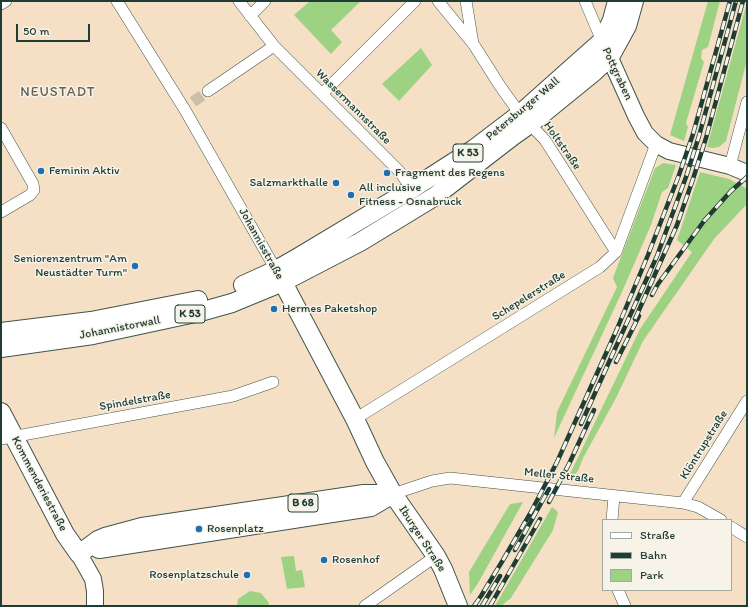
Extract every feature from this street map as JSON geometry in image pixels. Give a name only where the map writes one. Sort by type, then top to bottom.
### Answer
[{"type":"main road","points":[[602,41],[612,20],[617,1]]},
{"type":"main road","points":[[610,57],[627,26],[634,1]]},
{"type":"main road","name":"Pottgraben","points":[[602,41],[645,133],[656,144]]},
{"type":"main road","name":"Petersburger Wall","points":[[280,276],[474,149],[525,119],[602,41]]},
{"type":"main road","name":"Petersburger Wall","points":[[280,276],[360,242],[427,202],[525,119],[610,57]]},
{"type":"main road","points":[[656,144],[669,151],[730,166],[747,173]]},
{"type":"main road","name":"Johannistorwall","points":[[1,332],[91,321],[197,300],[255,281],[280,276]]},
{"type":"main road","name":"Johannistorwall","points":[[1,348],[93,335],[200,312],[232,302],[280,276]]},
{"type":"main road","name":"Johannisstraße","points":[[280,276],[355,419],[374,462],[393,494]]},
{"type":"main road","name":"Kommenderiestraße","points":[[1,412],[7,438],[65,534],[79,554]]},
{"type":"main road","name":"B 68","points":[[79,554],[98,540],[105,537],[142,527],[364,494],[393,494]]},
{"type":"main road","name":"Iburger Straße","points":[[393,494],[436,556],[458,606]]},
{"type":"main road","points":[[79,554],[93,579],[95,606]]},
{"type":"street","points":[[1,4],[6,1]]},
{"type":"street","name":"Johannisstraße","points":[[117,1],[185,110],[280,276]]},
{"type":"street","name":"Wassermannstraße","points":[[239,1],[274,46],[403,175],[412,189]]},
{"type":"street","points":[[250,16],[265,1]]},
{"type":"street","points":[[322,94],[415,1]]},
{"type":"street","name":"Holtstraße","points":[[438,1],[474,45],[500,86],[525,119],[545,140],[616,252]]},
{"type":"street","points":[[466,1],[474,45]]},
{"type":"street","name":"Pottgraben","points":[[584,1],[602,41]]},
{"type":"street","points":[[208,91],[274,46]]},
{"type":"street","points":[[185,110],[194,102]]},
{"type":"street","points":[[730,166],[747,102]]},
{"type":"street","points":[[1,128],[33,184],[34,190],[30,196],[1,212]]},
{"type":"street","name":"Schepelerstraße","points":[[355,419],[600,267],[616,252],[656,144]]},
{"type":"street","name":"Spindelstraße","points":[[7,438],[233,396],[273,382]]},
{"type":"street","name":"Klöntrupstraße","points":[[683,503],[747,401]]},
{"type":"street","name":"Meller Straße","points":[[393,494],[432,481],[450,478],[683,503],[698,507],[719,519]]},
{"type":"street","points":[[612,519],[614,496]]},
{"type":"street","points":[[732,528],[747,537]]},
{"type":"street","points":[[366,605],[436,556]]},
{"type":"street","points":[[618,591],[625,606]]},
{"type":"green space","points":[[310,1],[361,1],[331,30],[342,42],[331,54],[294,15]]},
{"type":"green space","points":[[708,1],[720,1],[708,47],[702,50],[701,58],[704,62],[686,123],[688,127],[684,141],[670,135]]},
{"type":"green space","points":[[747,2],[747,60],[726,141],[719,147],[707,147]]},
{"type":"green space","points":[[421,48],[432,65],[399,101],[382,84]]},
{"type":"green space","points":[[663,163],[676,165],[668,188],[662,192],[651,225],[622,292],[554,438],[557,412],[617,287],[613,278],[655,168]]},
{"type":"green space","points":[[700,172],[729,179],[747,189],[747,204],[714,239],[643,341],[616,398],[583,458],[578,471],[574,475],[569,476],[640,329],[692,252],[677,240]]},
{"type":"green space","points":[[523,502],[470,595],[469,572],[510,504]]},
{"type":"green space","points":[[552,507],[558,512],[553,530],[511,598],[501,606],[495,606]]},
{"type":"green space","points":[[294,556],[296,571],[302,570],[305,587],[287,589],[281,557]]},
{"type":"green space","points":[[250,591],[261,593],[269,603],[268,606],[237,606],[238,599]]},
{"type":"tunnel","points":[[193,102],[208,91]]},
{"type":"railway","points":[[474,606],[531,512],[557,462],[617,329],[679,175],[693,134],[730,1]]},
{"type":"railway","points":[[581,424],[657,256],[686,177],[699,136],[736,1]]},
{"type":"railway","points":[[635,319],[677,225],[693,179],[706,138],[743,1]]},
{"type":"railway","points":[[652,295],[658,284],[704,221],[731,191],[747,177]]},
{"type":"railway","points":[[616,362],[639,316]]},
{"type":"railway","points":[[549,502],[569,464],[594,410]]},
{"type":"railway","points":[[515,550],[549,489]]},
{"type":"railway","points":[[490,606],[540,519]]},
{"type":"railway","points":[[482,606],[500,576]]},
{"type":"place","name":"Feminin Aktiv","points":[[41,171]]},
{"type":"place","name":"Fragment des Regens","points":[[387,173]]},
{"type":"place","name":"Salzmarkthalle","points":[[336,183]]},
{"type":"place","name":"All inclusive Fitness - Osnabrück","points":[[351,195]]},
{"type":"place","name":"Seniorenzentrum \"Am Neustädter Turm\"","points":[[135,266]]},
{"type":"place","name":"Hermes Paketshop","points":[[274,309]]},
{"type":"place","name":"Rosenplatz","points":[[199,529]]},
{"type":"place","name":"Rosenhof","points":[[324,560]]},
{"type":"place","name":"Rosenplatzschule","points":[[247,575]]},
{"type":"district","name":"NEUSTADT","points":[[58,92]]}]
